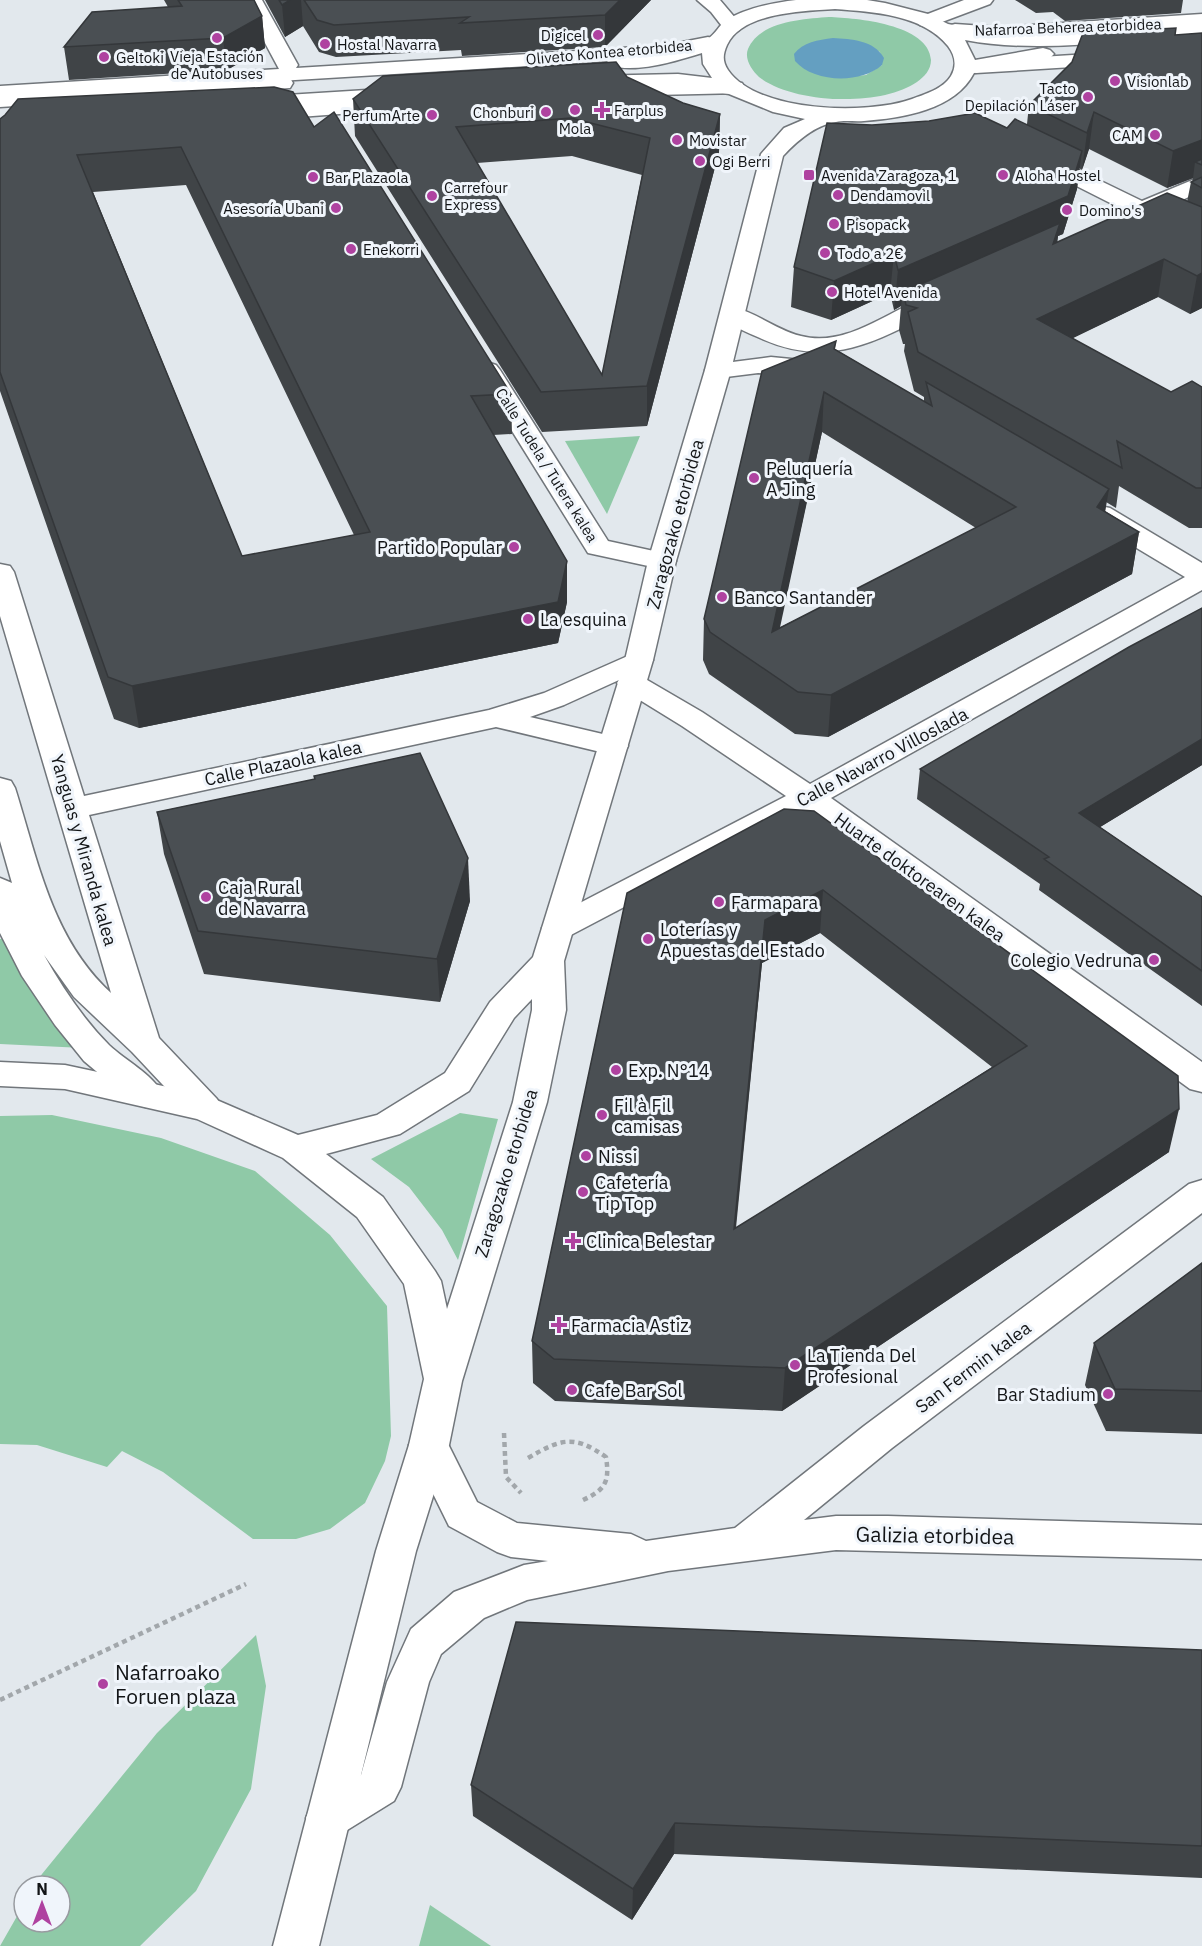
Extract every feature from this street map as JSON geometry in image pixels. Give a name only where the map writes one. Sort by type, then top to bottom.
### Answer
[{"type":"main road","points":[[252,0],[287,65]]},
{"type":"main road","points":[[707,0],[718,8],[732,26]]},
{"type":"main road","points":[[935,25],[983,0]]},
{"type":"main road","points":[[768,118],[800,111],[832,115],[865,115],[896,111],[922,104],[959,81],[966,68],[964,54],[961,48],[935,25],[871,3],[796,5],[760,13],[732,26],[716,42],[712,57],[718,73],[768,118],[772,154]]},
{"type":"main road","name":"Nafarroa Beherea etorbidea","points":[[935,25],[999,33],[1202,20]]},
{"type":"main road","name":"Nafarroa Beherea etorbidea","points":[[935,25],[990,38],[1028,40],[1202,29]]},
{"type":"main road","name":"Oliveto Kontea etorbidea","points":[[0,92],[609,55],[672,50],[716,42]]},
{"type":"main road","name":"Oliveto Kontea etorbidea","points":[[0,101],[646,61],[686,53],[716,42]]},
{"type":"main road","name":"Nafarroa Beherea etorbidea","points":[[966,68],[1054,52],[1202,42]]},
{"type":"main road","name":"Nafarroa Beherea etorbidea","points":[[966,68],[1202,53]]},
{"type":"main road","points":[[567,88],[734,88]]},
{"type":"main road","points":[[0,120],[421,98],[232,115]]},
{"type":"main road","points":[[772,154],[792,133],[832,115]]},
{"type":"main road","points":[[1018,148],[1202,240]]},
{"type":"main road","name":"Zaragozako etorbidea","points":[[443,1381],[530,1102],[549,1010],[548,961],[635,672],[662,561],[733,314],[772,154]]},
{"type":"main road","points":[[1108,225],[1202,183]]},
{"type":"main road","points":[[718,370],[746,364],[784,364],[854,358],[957,293]]},
{"type":"main road","points":[[733,314],[757,327],[792,340],[820,346],[854,358]]},
{"type":"main road","name":"Calle Tudela / Tutera kalea","points":[[473,347],[598,547],[662,561]]},
{"type":"main road","points":[[1082,504],[1202,577]]},
{"type":"main road","name":"Yanguas y Miranda kalea","points":[[0,572],[23,642],[109,938],[144,1042],[205,1108]]},
{"type":"main road","name":"Calle Navarro Villoslada","points":[[558,928],[809,797],[1202,577]]},
{"type":"main road","name":"Calle Plazaola kalea","points":[[71,810],[495,718],[635,672]]},
{"type":"main road","name":"Huarte doktorearen kalea","points":[[635,672],[692,719],[809,797],[1202,1080]]},
{"type":"main road","name":"Calle Plazaola kalea","points":[[495,718],[613,746]]},
{"type":"main road","points":[[0,788],[36,909],[55,947],[87,989],[144,1042]]},
{"type":"main road","points":[[0,889],[6,910],[54,1000],[97,1052],[146,1094]]},
{"type":"main road","name":"Zaragozako etorbidea","points":[[295,1149],[388,1125],[457,1082],[502,1010],[548,961]]},
{"type":"main road","points":[[0,1074],[65,1077],[205,1108],[295,1149],[370,1207],[422,1281],[443,1381],[429,1444],[396,1551],[299,1930],[274,1946]]},
{"type":"main road","name":"San Fermin kalea","points":[[746,1543],[878,1437],[1202,1194]]},
{"type":"main road","name":"Galizia etorbidea","points":[[429,1444],[463,1514],[511,1540],[668,1554]]},
{"type":"main road","name":"Galizia etorbidea","points":[[328,1818],[379,1787],[408,1682],[426,1642],[469,1605],[524,1583],[668,1554],[836,1533],[1202,1542]]},
{"type":"path","points":[[504,1433],[506,1477],[525,1498]]},
{"type":"path","points":[[528,1458],[560,1440],[587,1443],[606,1457],[609,1475],[599,1493],[572,1505]]},
{"type":"path","points":[[0,1700],[246,1584]]},
{"type":"green space","points":[[829,17],[873,22],[905,31],[918,38],[927,48],[931,64],[925,75],[917,82],[901,90],[860,99],[815,97],[793,93],[774,86],[759,77],[751,68],[747,57],[748,49],[762,32],[783,23]],"holes":[[[861,42],[880,52],[882,65],[866,75],[838,78]]]},
{"type":"green space","points":[[640,436],[607,514],[565,441]]},
{"type":"green space","points":[[11,938],[83,1048],[0,1044],[0,939]]},
{"type":"green space","points":[[460,1113],[498,1119],[458,1260],[442,1230],[409,1187],[371,1159]]},
{"type":"green space","points":[[52,1115],[161,1138],[255,1171],[330,1235],[387,1306],[391,1436],[385,1461],[365,1503],[330,1529],[296,1539],[253,1539],[163,1472],[122,1451],[107,1467],[37,1445],[0,1444],[0,1116]]},
{"type":"green space","points":[[256,1635],[266,1686],[251,1789],[196,1891],[140,1946],[0,1946],[12,1925],[12,1934],[72,1934],[72,1874],[42,1874],[157,1733]]},
{"type":"green space","points":[[430,1905],[491,1946],[419,1946]]},
{"type":"water","points":[[833,38],[854,40],[874,47],[884,58],[882,65],[862,75],[838,78],[814,74],[795,61],[794,54],[806,44]]},
{"type":"building","points":[[178,0],[254,0],[262,16],[223,38],[64,47],[92,12],[182,6]]},
{"type":"building","points":[[279,0],[290,0],[282,5]]},
{"type":"building","points":[[304,0],[620,0],[605,15],[460,23],[469,17],[334,25],[317,20]]},
{"type":"building","points":[[1176,28],[1175,35],[1202,33],[1202,140],[1173,151],[1094,112],[1087,133],[1029,105],[1072,62],[1083,33]]},
{"type":"building","points":[[616,62],[627,77],[683,103],[720,114],[647,386],[541,392],[353,99],[383,76]],"holes":[[[571,118],[650,138],[602,375],[456,127]]]},
{"type":"building","points":[[274,87],[293,92],[314,127],[334,112],[511,394],[471,396],[567,561],[558,602],[132,686],[108,677],[0,372],[0,119],[18,99]],"holes":[[[181,147],[370,532],[242,556],[77,155]]]},
{"type":"building","points":[[975,113],[1007,128],[1015,119],[1082,151],[1068,196],[898,270],[894,254],[834,281],[794,267],[827,123],[872,125],[929,121]]},
{"type":"building","points":[[1202,177],[1202,188],[1191,182]]},
{"type":"building","points":[[1167,193],[1202,207],[1202,273],[1197,276],[1164,259],[1037,319],[1171,392],[1192,381],[1202,387],[1202,488],[1196,488],[1117,441],[1122,468],[918,352],[908,312],[917,308],[906,305],[903,292],[1060,223],[1053,244]]},
{"type":"building","points":[[836,341],[834,349],[932,406],[926,382],[1109,489],[1097,507],[1139,532],[831,695],[798,692],[710,632],[704,619],[762,371]],"holes":[[[824,392],[1016,507],[772,632]]]},
{"type":"building","points":[[1202,608],[1202,739],[1079,813],[1202,897],[1202,971],[1044,859],[1049,857],[920,769],[1129,647]]},
{"type":"building","points":[[420,753],[468,858],[437,959],[198,931],[157,812],[315,779],[314,776]]},
{"type":"building","points":[[784,809],[814,811],[1178,1076],[1179,1109],[785,1368],[554,1359],[532,1341],[627,893]],"holes":[[[823,890],[1027,1046],[734,1229],[765,920]]]},
{"type":"building","points":[[1202,1263],[1202,1391],[1115,1389],[1094,1343]]},
{"type":"building","points":[[516,1622],[1202,1650],[1202,1846],[675,1823],[633,1889],[471,1785]]},
{"type":"place","name":"Digicel","points":[[598,35]]},
{"type":"place","name":"Vieja Estación de Autobuses","points":[[217,38]]},
{"type":"place","name":"Hostal Navarra","points":[[325,44]]},
{"type":"place","name":"Geltoki","points":[[104,57]]},
{"type":"place","name":"Visionlab","points":[[1115,81]]},
{"type":"place","name":"Tacto Depilación Láser","points":[[1088,97]]},
{"type":"place","name":"Mola","points":[[575,110]]},
{"type":"place","name":"Farplus","points":[[602,110]]},
{"type":"place","name":"Chonburi","points":[[546,112]]},
{"type":"place","name":"PerfumArte","points":[[432,115]]},
{"type":"place","name":"CAM","points":[[1155,135]]},
{"type":"place","name":"Movistar","points":[[677,140]]},
{"type":"place","name":"Ogi Berri","points":[[700,161]]},
{"type":"place","name":"Avenida Zaragoza, 1","points":[[809,175]]},
{"type":"place","name":"Aloha Hostel","points":[[1003,175]]},
{"type":"place","name":"Bar Plazaola","points":[[313,177]]},
{"type":"place","name":"Dendamovil","points":[[838,195]]},
{"type":"place","name":"Carrefour Express","points":[[432,196]]},
{"type":"place","name":"Asesoría Ubani","points":[[336,208]]},
{"type":"place","name":"Domino's","points":[[1067,210]]},
{"type":"place","name":"Pisopack","points":[[834,224]]},
{"type":"place","name":"Enekorri","points":[[351,249]]},
{"type":"place","name":"Todo a 2€","points":[[825,253]]},
{"type":"place","name":"Hotel Avenida","points":[[832,292]]},
{"type":"place","name":"Peluquería A Jing","points":[[754,478]]},
{"type":"place","name":"Partido Popular","points":[[514,547]]},
{"type":"place","name":"Banco Santander","points":[[722,597]]},
{"type":"place","name":"La esquina","points":[[528,619]]},
{"type":"place","name":"Caja Rural de Navarra","points":[[206,897]]},
{"type":"place","name":"Farmapara","points":[[719,902]]},
{"type":"place","name":"Loterías y Apuestas del Estado","points":[[648,939]]},
{"type":"place","name":"Colegio Vedruna","points":[[1154,960]]},
{"type":"place","name":"Exp. N°14","points":[[616,1070]]},
{"type":"place","name":"Fil à Fil camisas","points":[[602,1115]]},
{"type":"place","name":"Nissi","points":[[586,1156]]},
{"type":"place","name":"Cafetería Tip Top","points":[[583,1192]]},
{"type":"place","name":"Clinica Belestar","points":[[573,1241]]},
{"type":"place","name":"Farmacia Astiz","points":[[559,1325]]},
{"type":"place","name":"La Tienda Del Profesional","points":[[795,1365]]},
{"type":"place","name":"Cafe Bar Sol","points":[[572,1390]]},
{"type":"place","name":"Bar Stadium","points":[[1108,1394]]},
{"type":"place","name":"Nafarroako Foruen plaza","points":[[103,1684]]}]
